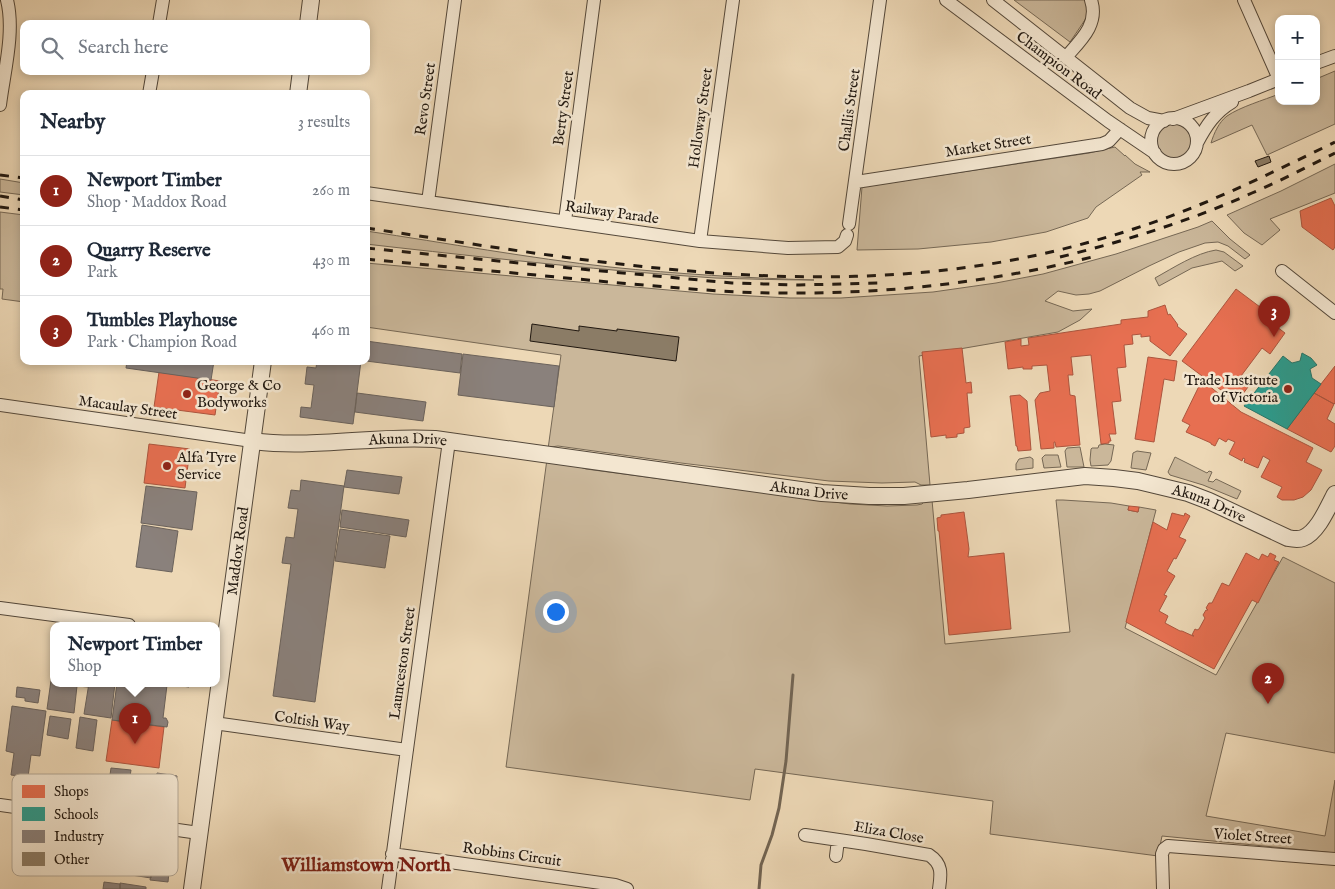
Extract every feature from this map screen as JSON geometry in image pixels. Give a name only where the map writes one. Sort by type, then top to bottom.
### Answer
[{"type":"street","points":[[0,105],[10,34],[7,0]]},
{"type":"street","points":[[160,20],[163,0]]},
{"type":"street","points":[[308,20],[311,0]]},
{"type":"street","name":"Revo Street","points":[[428,202],[455,0]]},
{"type":"street","name":"Berty Street","points":[[565,221],[594,0]]},
{"type":"street","name":"Holloway Street","points":[[700,241],[733,0]]},
{"type":"street","name":"Challis Street","points":[[848,230],[880,0]]},
{"type":"street","name":"Champion Road","points":[[946,0],[1154,153]]},
{"type":"street","name":"Champion Road","points":[[993,0],[1133,110],[1148,118],[1168,120]]},
{"type":"street","points":[[1066,57],[1082,39],[1092,22],[1094,14],[1091,0]]},
{"type":"street","points":[[1244,0],[1275,70]]},
{"type":"street","points":[[1320,62],[1335,56]]},
{"type":"street","points":[[151,90],[152,75]]},
{"type":"street","points":[[299,90],[301,75]]},
{"type":"street","points":[[1168,120],[1184,120],[1196,133],[1196,149],[1191,157],[1180,163],[1167,163],[1154,153],[1151,143],[1152,135],[1157,126],[1168,120],[1275,81]]},
{"type":"street","points":[[1197,143],[1208,123],[1219,111],[1249,91]]},
{"type":"street","name":"Market Street","points":[[856,182],[1102,144],[1109,141],[1120,129]]},
{"type":"street","name":"Railway Parade","points":[[370,194],[700,241],[788,248],[838,247],[845,241],[848,230]]},
{"type":"street","points":[[1282,271],[1335,313]]},
{"type":"street","name":"Maddox Road","points":[[221,638],[262,365]]},
{"type":"street","name":"Macaulay Street","points":[[0,405],[252,440]]},
{"type":"street","name":"Akuna Drive","points":[[252,440],[290,444],[403,438],[448,440],[822,493],[869,496],[904,496],[1086,476],[1138,480],[1188,492],[1288,538],[1296,539],[1305,537],[1315,528],[1335,494]]},
{"type":"street","name":"Launceston Street","points":[[388,889],[448,440]]},
{"type":"street","points":[[0,608],[106,622]]},
{"type":"street","name":"Maddox Road","points":[[192,889],[217,687]]},
{"type":"street","name":"Coltish Way","points":[[214,723],[407,750]]},
{"type":"street","points":[[178,830],[199,833]]},
{"type":"street","name":"Eliza Close","points":[[805,835],[871,844],[929,855],[937,861],[941,870],[939,889]]},
{"type":"street","points":[[836,856],[838,840]]},
{"type":"street","name":"Violet Street","points":[[1163,889],[1162,854],[1164,849],[1168,847],[1335,859]]},
{"type":"street","name":"Robbins Circuit","points":[[392,854],[616,885],[627,889]]},
{"type":"shaded area","points":[[1014,0],[1086,0],[1087,17],[1070,42]]},
{"type":"shaded area","points":[[1335,71],[1335,124],[1267,155],[1252,125],[1211,143],[1217,128],[1224,118],[1245,107],[1275,96],[1275,105],[1320,105],[1320,77]]},
{"type":"shaded area","points":[[1174,123],[1186,129],[1192,141],[1186,153],[1174,159],[1162,153],[1156,141],[1162,129]]},
{"type":"shaded area","points":[[1115,147],[1135,164],[1150,172],[1140,172],[1142,175],[1096,207],[1088,218],[1046,232],[991,242],[918,249],[857,250],[862,187],[1089,153]]},
{"type":"shaded area","points":[[1335,164],[1335,193],[1270,219],[1280,230],[1262,245],[1244,233],[1227,215],[1281,191]]},
{"type":"shaded area","points":[[0,179],[20,182],[20,194],[0,192]]},
{"type":"shaded area","points":[[0,212],[20,214],[20,301],[2,299],[3,289],[0,289]]},
{"type":"shaded area","points":[[1212,221],[1250,255],[1245,259],[1228,246],[1218,242],[1205,243],[1179,252],[1100,291],[1076,295],[1058,291],[1045,301],[1073,311],[1092,309],[1080,320],[1058,332],[919,356],[930,485],[921,485],[915,482],[829,481],[558,446],[548,449],[561,355],[370,328],[370,263],[713,294],[790,298],[841,298],[933,292],[1043,274],[1116,254]]},
{"type":"shaded area","points":[[370,232],[518,255],[610,267],[661,272],[814,280],[715,278],[473,256],[370,244]]},
{"type":"shaded area","points":[[1216,250],[1224,252],[1243,266],[1235,271],[1222,261],[1192,268],[1159,286],[1155,278],[1193,258]]},
{"type":"shaded area","points":[[1105,444],[1114,445],[1111,461],[1108,465],[1091,466],[1091,449]]},
{"type":"shaded area","points":[[1080,447],[1084,467],[1067,467],[1065,451],[1067,448]]},
{"type":"shaded area","points":[[1137,451],[1151,453],[1146,470],[1131,468],[1133,453]]},
{"type":"shaded area","points":[[1045,455],[1058,455],[1061,467],[1044,468],[1042,458]]},
{"type":"shaded area","points":[[1030,457],[1033,459],[1033,468],[1016,470],[1016,464],[1019,459]]},
{"type":"shaded area","points":[[1175,457],[1207,473],[1209,471],[1212,472],[1208,481],[1213,482],[1216,479],[1241,491],[1237,499],[1203,485],[1170,475],[1168,472]]},
{"type":"shaded area","points":[[547,459],[586,469],[850,504],[917,505],[922,504],[926,500],[932,500],[945,644],[1070,632],[1056,500],[1111,503],[1129,506],[1128,510],[1138,512],[1139,507],[1156,510],[1125,628],[1216,675],[1283,557],[1335,583],[1335,753],[1226,733],[1206,816],[1325,836],[1335,780],[1335,853],[1162,836],[1158,856],[990,834],[993,801],[755,769],[750,800],[506,767]]},
{"type":"building: Shops","points":[[1331,198],[1335,206],[1335,247],[1333,250],[1302,227],[1300,211]]},
{"type":"building: Shops","points":[[1236,289],[1280,322],[1277,327],[1285,333],[1270,354],[1262,348],[1238,380],[1248,387],[1237,402],[1182,361]]},
{"type":"building: Shops","points":[[1165,305],[1168,315],[1170,314],[1177,326],[1187,334],[1170,356],[1150,341],[1150,336],[1132,335],[1133,344],[1124,345],[1126,367],[1117,368],[1121,401],[1112,402],[1116,434],[1109,434],[1111,441],[1101,444],[1091,355],[1071,357],[1073,375],[1068,375],[1070,395],[1075,396],[1080,445],[1056,447],[1054,442],[1054,448],[1041,449],[1035,400],[1040,393],[1050,391],[1047,365],[1032,366],[1032,369],[1023,369],[1023,367],[1008,369],[1005,342],[1021,339],[1021,346],[1029,345],[1028,338],[1121,324],[1121,320],[1148,317],[1148,311]]},
{"type":"building: Shops","points":[[962,348],[966,383],[971,382],[972,393],[967,393],[970,427],[964,428],[964,433],[957,434],[957,437],[946,438],[946,435],[931,437],[922,352]]},
{"type":"building: Shops","points":[[1148,357],[1177,361],[1174,381],[1164,379],[1154,442],[1135,439]]},
{"type":"building: Shops","points":[[1335,366],[1335,403],[1334,404],[1314,393]]},
{"type":"building: Shops","name":"George & Co Bodyworks","points":[[159,372],[220,381],[215,415],[154,407]]},
{"type":"building: Shops","points":[[1202,380],[1241,412],[1313,448],[1306,462],[1322,470],[1311,490],[1303,497],[1294,500],[1282,500],[1277,497],[1282,487],[1261,477],[1270,460],[1263,456],[1258,468],[1244,462],[1245,459],[1243,458],[1242,461],[1229,454],[1235,442],[1228,439],[1226,442],[1219,438],[1215,446],[1186,432],[1190,425],[1182,421]]},
{"type":"building: Shops","points":[[1314,393],[1334,404],[1327,419],[1335,424],[1335,446],[1331,452],[1287,429]]},
{"type":"building: Shops","points":[[1020,395],[1027,401],[1031,450],[1018,451],[1016,446],[1010,396]]},
{"type":"building: Shops","name":"Alfa Tyre Service","points":[[149,444],[190,449],[185,488],[144,483]]},
{"type":"building: Shops","points":[[1129,506],[1139,507],[1138,512],[1128,510]]},
{"type":"building: Shops","points":[[964,512],[969,549],[968,557],[1004,553],[1011,629],[949,635],[937,518],[941,517],[941,515]]},
{"type":"building: Shops","points":[[1172,513],[1184,516],[1185,513],[1190,516],[1179,537],[1186,540],[1167,571],[1175,576],[1164,595],[1167,596],[1159,611],[1168,616],[1165,623],[1180,631],[1194,636],[1192,635],[1195,629],[1199,629],[1205,618],[1203,615],[1208,610],[1206,608],[1209,603],[1212,603],[1222,583],[1229,586],[1246,553],[1259,560],[1262,554],[1268,557],[1270,553],[1276,556],[1274,560],[1279,562],[1258,603],[1252,600],[1214,669],[1126,622],[1153,522],[1167,530]]},
{"type":"building: Shops","points":[[112,720],[164,727],[159,768],[106,761]]},
{"type":"building: Schools","name":"Trade Institute of Victoria","points":[[1302,353],[1311,358],[1317,365],[1310,369],[1312,378],[1321,384],[1287,429],[1244,406],[1283,356],[1292,363],[1300,361]]},
{"type":"building: Industry","points":[[370,342],[462,354],[460,373],[370,362]]},
{"type":"building: Industry","points":[[463,354],[559,366],[554,407],[458,395]]},
{"type":"building: Industry","points":[[126,365],[213,365],[211,380],[126,368]]},
{"type":"building: Industry","points":[[316,365],[360,365],[353,424],[300,417],[301,407],[311,408],[314,385],[305,384],[307,367],[316,368]]},
{"type":"building: Industry","points":[[357,393],[426,402],[423,421],[355,412]]},
{"type":"building: Industry","points":[[347,470],[402,477],[399,494],[344,487]]},
{"type":"building: Industry","points":[[301,480],[344,486],[315,702],[273,696],[291,564],[282,563],[286,537],[294,538],[298,509],[288,508],[291,490],[300,491]]},
{"type":"building: Industry","points":[[146,486],[197,492],[192,530],[141,523]]},
{"type":"building: Industry","points":[[342,510],[409,520],[406,537],[340,527]]},
{"type":"building: Industry","points":[[142,525],[178,531],[172,572],[136,567]]},
{"type":"building: Industry","points":[[340,529],[390,536],[385,568],[335,561]]},
{"type":"building: Industry","points":[[17,687],[40,690],[38,703],[16,697]]},
{"type":"building: Industry","points":[[50,687],[77,687],[74,713],[47,709]]},
{"type":"building: Industry","points":[[88,687],[115,687],[111,718],[84,714]]},
{"type":"building: Industry","points":[[116,687],[167,687],[163,718],[166,718],[168,722],[167,727],[112,720]]},
{"type":"building: Industry","points":[[12,706],[46,711],[40,756],[31,755],[28,774],[11,775],[14,753],[6,751]]},
{"type":"building: Industry","points":[[50,716],[71,719],[68,739],[47,735]]},
{"type":"building: Industry","points":[[80,717],[97,720],[93,751],[76,748]]},
{"type":"building: Industry","points":[[111,768],[131,770],[130,774],[110,774]]},
{"type":"building: Industry","points":[[151,876],[169,876],[168,882],[150,880]]},
{"type":"building: Industry","points":[[104,882],[120,884],[120,889],[103,889]]},
{"type":"building: Industry","points":[[120,883],[146,887],[146,889],[120,889]]},
{"type":"building: Other","points":[[1269,156],[1271,162],[1258,167],[1255,161]]},
{"type":"building: Other","points":[[532,324],[579,331],[579,326],[679,337],[676,361],[530,341]]},
{"type":"waterway","points":[[759,889],[761,865],[779,808],[786,761],[793,675]]},
{"type":"railway","points":[[370,229],[534,253],[704,272],[788,276],[873,276],[958,269],[1042,254],[1141,227],[1216,198],[1335,142]]},
{"type":"railway","points":[[1060,257],[1133,237],[1205,213],[1273,184],[1335,153]]},
{"type":"railway","points":[[0,175],[20,178]]},
{"type":"railway","points":[[0,196],[20,199]]},
{"type":"railway","points":[[0,207],[20,210]]},
{"type":"railway","points":[[370,248],[732,283],[799,285],[879,283]]},
{"type":"railway","points":[[370,259],[678,288],[797,293],[873,291],[948,284],[985,279],[1096,256]]},
{"type":"place","name":"Tumbles Playhouse","points":[[1274,337]]},
{"type":"place","name":"Trade Institute of Victoria","points":[[1288,389]]},
{"type":"place","name":"George & Co Bodyworks","points":[[187,394]]},
{"type":"place","name":"Alfa Tyre Service","points":[[167,466]]},
{"type":"place","name":"Quarry Reserve","points":[[1268,704]]},
{"type":"place","name":"Newport Timber","points":[[135,744]]},
{"type":"district","name":"Williamstown North","points":[[366,864]]}]
